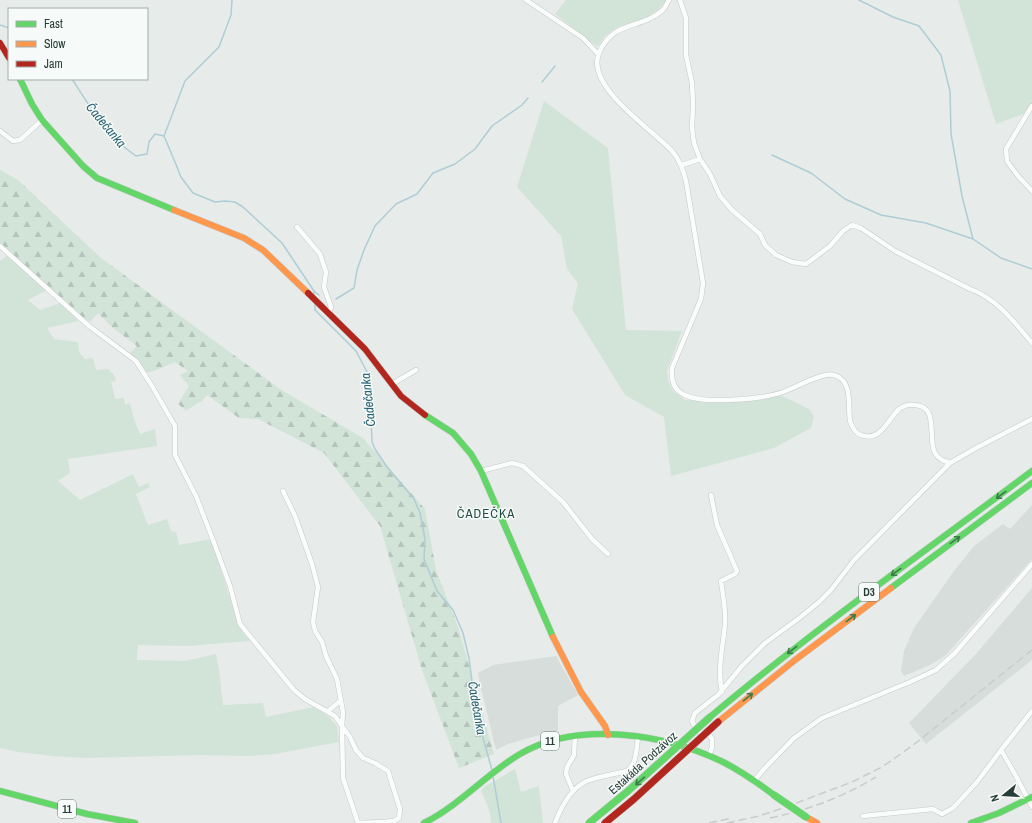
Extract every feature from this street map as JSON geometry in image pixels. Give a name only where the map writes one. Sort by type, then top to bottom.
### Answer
[{"type":"main road","points":[[0,43],[8,56]]},
{"type":"main road","points":[[20,80],[32,104],[42,120],[82,166],[97,178],[114,186],[244,238],[264,250],[365,349],[392,384],[415,409],[461,441],[481,471],[557,648],[581,692],[605,726],[608,735]]},
{"type":"main road","name":"Estakáda Podzávoz","points":[[589,823],[628,791],[741,690],[805,640],[1032,471]]},
{"type":"main road","name":"Estakáda Podzávoz","points":[[605,823],[634,799],[718,722],[776,674],[1032,483]]},
{"type":"main road","name":"11","points":[[424,823],[445,812],[498,768],[516,756],[536,746],[558,739],[575,736],[608,735],[676,744],[709,756],[730,766],[817,823]]},
{"type":"main road","name":"11","points":[[0,791],[87,814],[135,823]]},
{"type":"main road","points":[[972,823],[1003,811],[1030,798]]},
{"type":"street","points":[[526,0],[583,38],[598,54]]},
{"type":"street","points":[[669,0],[663,10],[650,19],[621,28],[607,38],[598,54],[597,70],[606,87],[622,106],[672,151],[682,164],[703,291],[672,368],[672,381],[678,391],[686,396],[695,398],[728,400],[762,397],[783,392],[820,376],[832,374],[842,379],[847,388],[850,421],[857,433],[865,436],[878,434],[900,408],[909,405],[917,405],[924,408],[930,418],[932,446],[935,454],[940,459],[950,463]]},
{"type":"street","points":[[680,0],[686,18],[686,55],[692,83],[692,128],[694,143],[700,159],[710,174],[720,196],[732,210],[760,234],[765,245],[776,255],[792,262],[806,264],[830,246],[843,231],[852,225],[861,228],[895,251],[968,288],[981,292],[1010,315],[1032,342]]},
{"type":"street","points":[[1032,106],[1006,149],[1007,161],[1032,191]]},
{"type":"street","points":[[0,130],[12,141],[20,140],[42,120]]},
{"type":"street","points":[[682,164],[700,159]]},
{"type":"street","points":[[298,227],[320,254],[326,272],[324,288],[331,307],[329,313]]},
{"type":"street","points":[[0,246],[89,326],[136,361],[175,426],[175,456],[196,496],[230,586],[240,624],[294,690],[305,699],[335,716],[342,726],[350,737],[356,750],[363,758],[388,771],[400,809],[399,818],[394,820],[358,823],[343,778],[342,726],[343,712],[337,679],[326,656],[322,642],[315,632],[314,627],[314,613],[318,587],[312,564],[295,516],[283,491]]},
{"type":"street","points":[[392,384],[416,370]]},
{"type":"street","points":[[709,756],[712,748],[712,739],[708,734],[700,732],[692,721],[698,710],[722,692],[742,666],[765,643],[819,602],[831,590],[854,560],[950,463],[1032,419]]},
{"type":"street","points":[[481,471],[512,463],[524,466],[563,502],[592,539],[608,554]]},
{"type":"street","points":[[711,495],[717,525],[737,571],[735,574],[721,581],[725,613],[720,671],[722,692]]},
{"type":"street","points":[[754,781],[794,738],[822,718],[936,670],[954,654],[1032,564]]},
{"type":"street","points":[[328,711],[340,701]]},
{"type":"street","points":[[863,816],[933,809],[942,814],[954,808],[973,787],[1032,711]]},
{"type":"street","points":[[573,791],[566,774],[567,767],[574,755],[575,736]]},
{"type":"street","points":[[555,823],[560,810],[573,791],[587,781],[628,771],[632,767],[638,738]]},
{"type":"street","points":[[1001,750],[1030,798],[1032,807]]},
{"type":"shaded area","points":[[1032,505],[1032,559],[945,656],[930,665],[904,676],[901,671],[904,651],[914,628],[954,571],[974,546],[1003,524],[1010,529]]},
{"type":"shaded area","points":[[1032,588],[1032,660],[926,744],[909,723],[975,655]]},
{"type":"shaded area","points":[[556,656],[578,695],[558,706],[558,731],[508,744],[496,750],[478,673],[493,665]]},
{"type":"green space","points":[[566,0],[667,0],[659,9],[648,17],[620,26],[605,36],[598,47],[555,14]]},
{"type":"green space","points":[[958,0],[1032,0],[1032,111],[996,124]]},
{"type":"green space","points":[[544,101],[608,148],[626,330],[682,331],[667,371],[668,381],[673,391],[685,400],[760,400],[780,395],[809,409],[814,416],[811,428],[774,448],[671,476],[664,417],[625,395],[572,309],[578,283],[567,269],[561,236],[517,187]]},
{"type":"green space","points":[[0,170],[18,180],[101,258],[283,391],[363,438],[425,509],[436,570],[458,627],[494,754],[459,768],[422,670],[380,526],[324,453],[258,419],[239,418],[207,395],[201,402],[186,411],[178,404],[189,386],[180,375],[188,371],[175,362],[154,371],[147,372],[129,354],[137,346],[113,328],[98,313],[90,322],[78,315],[0,243]]},
{"type":"green space","points":[[7,256],[47,290],[28,300],[40,310],[60,303],[79,321],[47,328],[54,339],[78,342],[79,352],[85,359],[93,358],[96,370],[108,369],[114,375],[116,381],[111,382],[115,399],[124,398],[125,405],[130,403],[140,434],[155,429],[157,446],[68,459],[70,473],[58,481],[80,500],[133,474],[139,487],[148,483],[150,487],[136,494],[148,525],[167,519],[171,531],[176,532],[179,545],[211,539],[239,626],[250,641],[188,646],[138,645],[137,660],[185,661],[216,654],[223,705],[263,703],[266,717],[313,707],[328,716],[337,726],[339,742],[275,754],[248,756],[200,755],[87,758],[18,752],[0,748],[0,261]]},
{"type":"green space","points":[[515,769],[521,792],[539,786],[543,823],[491,823],[489,811],[481,791],[484,787]]},
{"type":"waterway","points":[[164,136],[185,81],[219,47],[231,15],[232,0]]},
{"type":"waterway","points":[[859,0],[893,17],[919,26],[941,55],[950,91],[951,134],[962,196],[973,239]]},
{"type":"waterway","name":"Čadečanka","points":[[0,25],[8,28]]},
{"type":"waterway","points":[[542,82],[555,66]]},
{"type":"waterway","name":"Čadečanka","points":[[73,80],[108,131],[136,156],[147,154],[149,142],[155,134],[164,136],[181,177],[193,193],[215,202],[235,202],[243,207],[282,243],[314,291],[314,296]]},
{"type":"waterway","points":[[336,299],[354,288],[357,270],[375,226],[396,204],[417,194],[433,173],[455,164],[475,149],[492,126],[522,105],[528,98]]},
{"type":"waterway","points":[[772,155],[811,173],[845,199],[881,215],[926,223],[973,239],[1001,258],[1032,269]]},
{"type":"waterway","name":"Čadečanka","points":[[315,292],[319,295]]},
{"type":"waterway","name":"Čadečanka","points":[[315,304],[315,310],[356,351],[367,372],[370,392],[372,442],[387,467],[414,499],[420,513],[425,539],[424,559],[437,591],[453,610],[463,633],[469,658],[476,713],[492,770]]},
{"type":"waterway","name":"Čadečanka","points":[[493,776],[501,823]]},
{"type":"railway","points":[[727,823],[759,816],[783,808],[852,782],[882,767],[912,746],[1032,650]]},
{"type":"railway","points":[[770,818],[798,811],[838,797],[876,777]]},
{"type":"railway","points":[[709,823],[732,818]]},
{"type":"traffic: fast","points":[[20,80],[32,104],[42,120],[83,166],[97,178],[174,210]]},
{"type":"traffic: fast","points":[[425,415],[453,433],[471,454],[481,471],[553,637]]},
{"type":"traffic: fast","points":[[710,717],[829,622],[1032,471]]},
{"type":"traffic: fast","points":[[891,588],[1032,483]]},
{"type":"traffic: fast","points":[[589,823],[628,791],[710,717]]},
{"type":"traffic: fast","points":[[424,823],[437,816],[461,799],[520,754],[543,743],[568,737],[594,734],[649,738],[700,752],[736,769],[774,795]]},
{"type":"traffic: fast","points":[[0,791],[87,814],[135,823]]},
{"type":"traffic: fast","points":[[774,795],[806,817]]},
{"type":"traffic: fast","points":[[971,823],[999,813],[1032,797]]},
{"type":"traffic: slow","points":[[174,210],[244,238],[263,250],[308,293]]},
{"type":"traffic: slow","points":[[718,722],[795,660],[891,588]]},
{"type":"traffic: slow","points":[[553,637],[581,692],[605,726],[608,735]]},
{"type":"traffic: slow","points":[[806,817],[817,823]]},
{"type":"traffic: jam","points":[[0,43],[8,56]]},
{"type":"traffic: jam","points":[[308,293],[365,349],[401,396],[425,415]]},
{"type":"traffic: jam","points":[[605,823],[634,799],[718,722]]},
{"type":"district","name":"ČADEČKA","points":[[486,513]]}]
